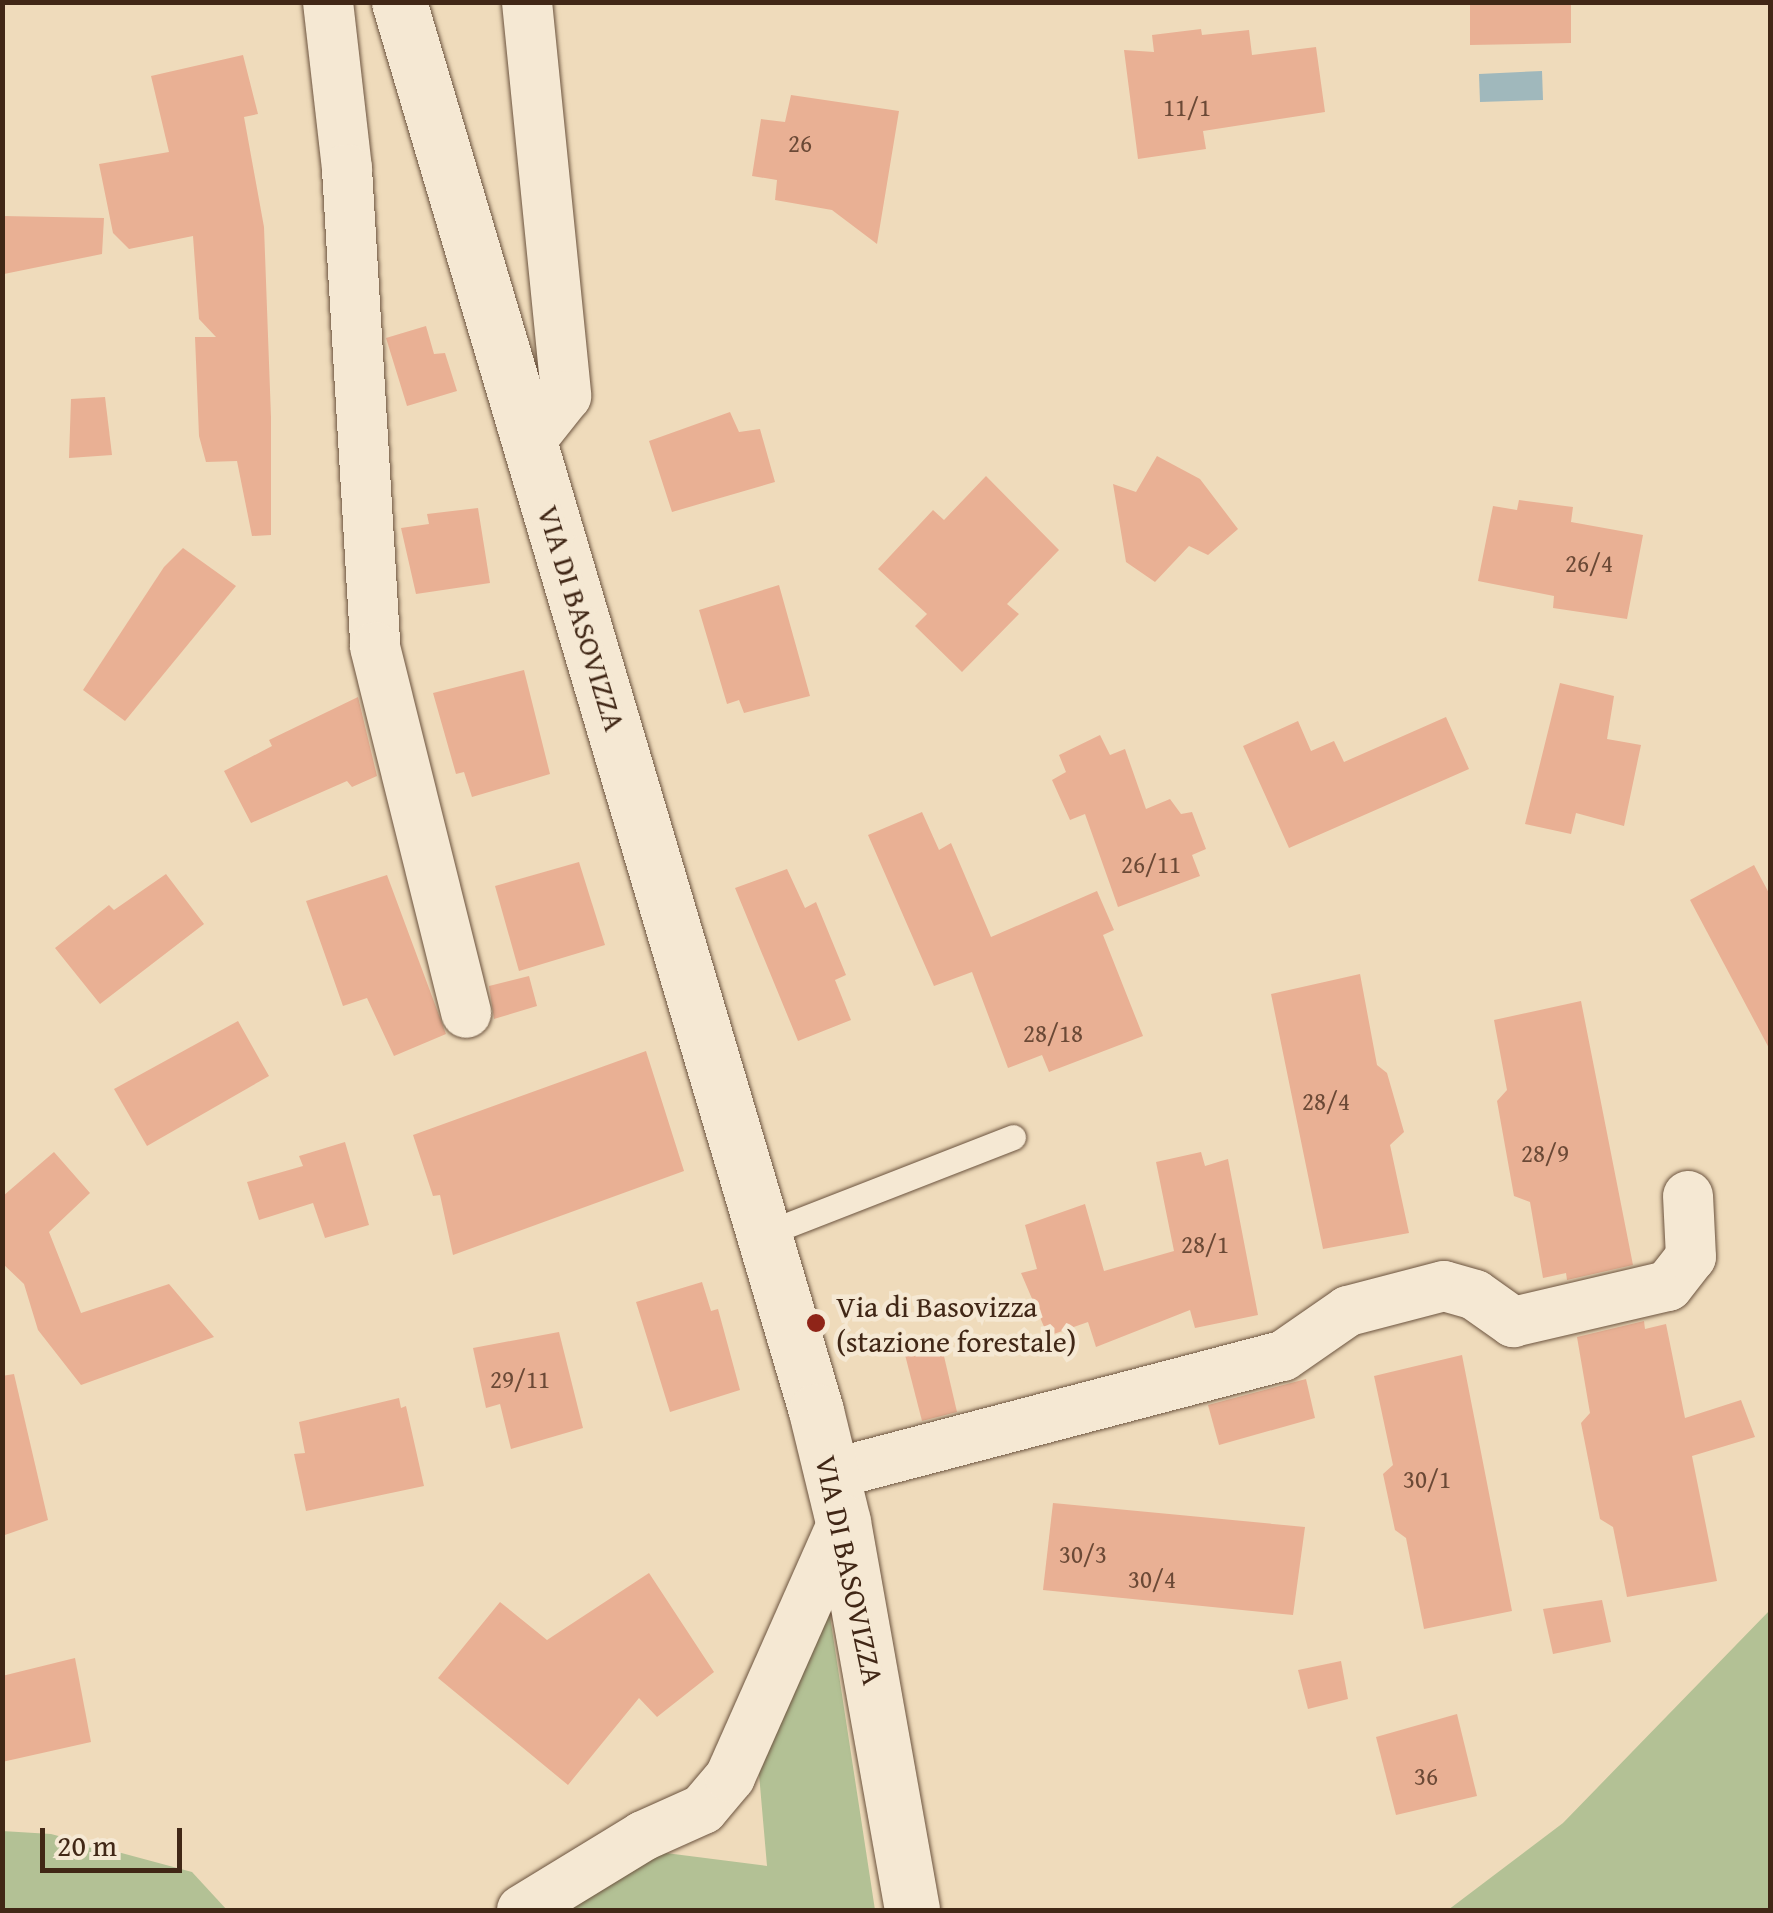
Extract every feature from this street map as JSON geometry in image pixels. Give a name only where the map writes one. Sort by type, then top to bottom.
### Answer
[{"type":"main road","name":"VIA DI BASOVIZZA","points":[[399,2],[767,1234],[837,1498],[912,1910]]},
{"type":"street","points":[[328,2],[347,169],[375,647],[466,1012]]},
{"type":"street","points":[[527,2],[566,396],[528,444]]},
{"type":"street","points":[[522,1910],[643,1836],[703,1810],[721,1788],[837,1498],[1282,1356],[1348,1310],[1444,1286],[1476,1295],[1513,1322],[1668,1286],[1691,1257],[1688,1196]]},
{"type":"lane","points":[[767,1234],[1013,1136]]},
{"type":"green space","points":[[829,1610],[875,1910],[566,1910],[658,1852],[767,1866],[759,1774]]},
{"type":"green space","points":[[1770,1610],[1770,1910],[1448,1910],[1563,1823]]},
{"type":"green space","points":[[2,1831],[51,1834],[192,1872],[227,1910],[3,1910]]},
{"type":"water","points":[[1542,71],[1543,100],[1480,102],[1479,74]]},
{"type":"building","points":[[1470,2],[1571,2],[1571,43],[1470,45]]},
{"type":"building","points":[[1201,29],[1202,35],[1249,30],[1252,55],[1316,47],[1325,112],[1203,131],[1206,149],[1138,159],[1124,50],[1154,52],[1152,35]]},
{"type":"building","points":[[243,55],[258,114],[244,117],[264,227],[271,417],[271,535],[252,536],[237,461],[206,462],[199,436],[195,337],[216,337],[199,319],[193,236],[129,249],[113,233],[99,164],[169,152],[151,76]]},
{"type":"building","points":[[791,95],[899,111],[877,244],[832,210],[775,200],[777,180],[752,176],[761,119],[785,122]]},
{"type":"building","points":[[3,216],[104,218],[102,254],[4,274]]},
{"type":"building","points":[[426,326],[434,354],[445,353],[457,391],[407,406],[386,338]]},
{"type":"building","points":[[105,397],[112,455],[69,458],[71,399]]},
{"type":"building","points":[[730,412],[739,432],[760,429],[775,482],[672,512],[649,441]]},
{"type":"building","points":[[1157,456],[1200,479],[1238,529],[1208,555],[1189,546],[1155,582],[1126,562],[1113,484],[1136,492]]},
{"type":"building","points":[[986,476],[1059,550],[1007,604],[1019,614],[962,672],[915,626],[927,614],[878,569],[933,510],[944,520]]},
{"type":"building","points":[[1519,500],[1573,507],[1571,522],[1643,535],[1627,619],[1553,608],[1554,596],[1478,581],[1493,506],[1517,510]]},
{"type":"building","points":[[478,508],[490,583],[416,594],[401,528],[429,524],[427,514]]},
{"type":"building","points":[[183,548],[236,586],[125,721],[83,690],[164,567]]},
{"type":"building","points":[[779,585],[810,696],[744,713],[739,700],[727,704],[699,610]]},
{"type":"building","points":[[524,670],[550,774],[472,797],[464,772],[456,774],[433,693]]},
{"type":"building","points":[[1560,683],[1614,696],[1607,739],[1641,745],[1624,826],[1576,813],[1571,834],[1525,824]]},
{"type":"building","points":[[358,697],[377,776],[352,787],[347,781],[251,823],[224,771],[272,746],[269,740]]},
{"type":"building","points":[[1446,717],[1469,769],[1289,848],[1243,746],[1298,721],[1311,751],[1334,741],[1344,762]]},
{"type":"building","points":[[1100,735],[1110,755],[1125,749],[1146,809],[1170,799],[1181,814],[1192,812],[1206,849],[1192,855],[1200,876],[1118,907],[1085,814],[1070,820],[1052,780],[1066,772],[1059,755]]},
{"type":"building","points":[[922,812],[939,850],[951,843],[991,937],[1097,891],[1114,930],[1103,935],[1143,1036],[1049,1072],[1042,1055],[1008,1068],[972,972],[934,986],[868,835]]},
{"type":"building","points":[[579,862],[605,945],[519,971],[495,886]]},
{"type":"building","points":[[1754,865],[1770,895],[1770,1050],[1690,900]]},
{"type":"building","points":[[787,869],[805,908],[816,902],[846,975],[835,980],[851,1020],[798,1041],[735,888]]},
{"type":"building","points":[[166,874],[204,924],[100,1004],[55,948],[109,905],[114,910]]},
{"type":"building","points":[[387,875],[446,1034],[394,1056],[367,998],[343,1006],[306,901]]},
{"type":"building","points":[[1360,974],[1377,1065],[1387,1073],[1404,1132],[1390,1145],[1409,1233],[1323,1249],[1271,994]]},
{"type":"building","points":[[529,976],[537,1006],[494,1019],[489,986]]},
{"type":"building","points":[[1581,1001],[1633,1265],[1567,1280],[1566,1273],[1543,1278],[1530,1202],[1514,1196],[1497,1101],[1507,1090],[1494,1020]]},
{"type":"building","points":[[238,1021],[269,1076],[147,1146],[114,1089]]},
{"type":"building","points":[[646,1051],[684,1171],[453,1255],[440,1195],[433,1196],[413,1135]]},
{"type":"building","points":[[345,1142],[369,1225],[325,1238],[313,1203],[259,1220],[247,1182],[303,1166],[299,1156]]},
{"type":"building","points":[[54,1152],[90,1193],[49,1232],[81,1313],[169,1284],[214,1337],[81,1385],[38,1330],[24,1284],[2,1263],[3,1196]]},
{"type":"building","points":[[1201,1152],[1205,1166],[1228,1159],[1258,1315],[1195,1328],[1190,1310],[1096,1347],[1088,1322],[1048,1336],[1021,1273],[1037,1269],[1025,1225],[1085,1204],[1104,1271],[1174,1251],[1156,1162]]},
{"type":"building","points":[[702,1282],[711,1311],[718,1309],[740,1390],[670,1412],[636,1302]]},
{"type":"building","points":[[1644,1321],[1645,1329],[1666,1324],[1685,1418],[1741,1400],[1755,1437],[1692,1456],[1717,1581],[1627,1597],[1613,1527],[1600,1519],[1581,1423],[1590,1413],[1577,1337]]},
{"type":"building","points":[[559,1332],[583,1428],[511,1449],[500,1404],[486,1408],[473,1348]]},
{"type":"building","points":[[940,1339],[957,1412],[922,1421],[903,1347]]},
{"type":"building","points":[[1462,1355],[1512,1611],[1424,1629],[1406,1538],[1395,1530],[1383,1474],[1393,1465],[1374,1376]]},
{"type":"building","points":[[14,1374],[48,1520],[2,1536],[2,1376]]},
{"type":"building","points":[[1306,1379],[1315,1418],[1219,1445],[1208,1405]]},
{"type":"building","points":[[399,1398],[401,1408],[406,1406],[424,1486],[306,1511],[294,1454],[305,1453],[299,1422]]},
{"type":"building","points":[[1053,1503],[1305,1527],[1293,1615],[1043,1590]]},
{"type":"building","points":[[649,1573],[714,1672],[657,1717],[639,1698],[568,1785],[438,1678],[500,1602],[547,1640]]},
{"type":"building","points":[[1602,1600],[1611,1642],[1553,1654],[1543,1609]]},
{"type":"building","points":[[75,1658],[91,1742],[2,1762],[2,1676]]},
{"type":"building","points":[[1341,1661],[1348,1699],[1308,1709],[1298,1670]]},
{"type":"building","points":[[1457,1714],[1477,1796],[1396,1815],[1376,1737]]},
{"type":"place","name":"Via di Basovizza (stazione forestale)","points":[[816,1323]]}]
